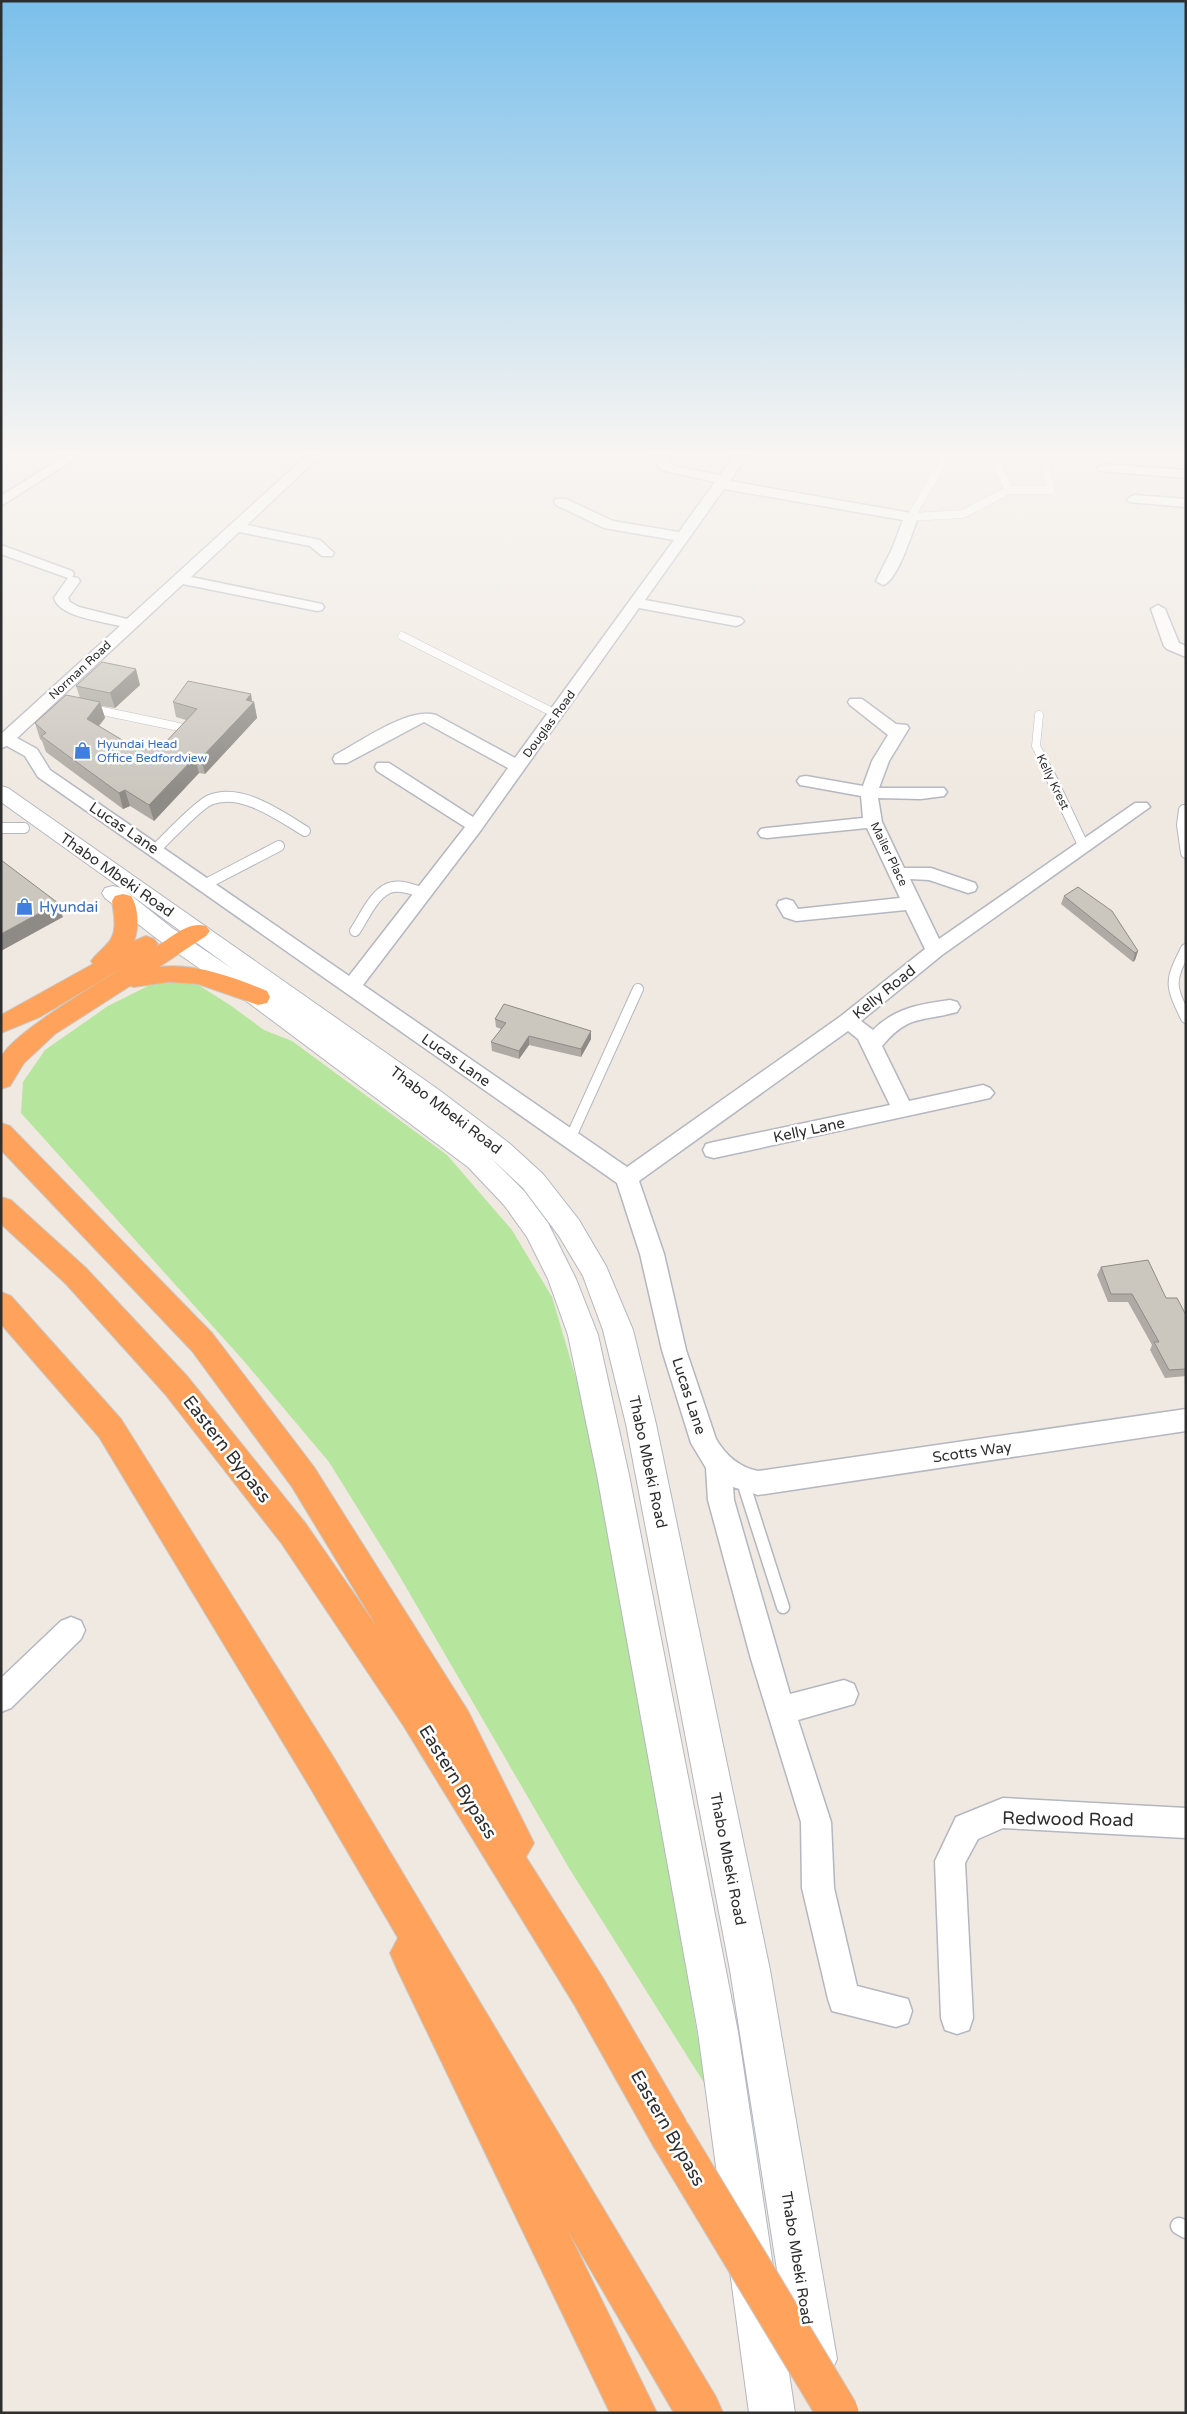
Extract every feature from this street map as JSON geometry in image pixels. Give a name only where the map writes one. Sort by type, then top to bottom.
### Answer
[{"type":"highway","points":[[1,1080],[15,1057],[79,994],[124,940],[127,924],[123,901]]},
{"type":"highway","points":[[79,994],[182,933]]},
{"type":"highway","points":[[1,1025],[79,994],[160,972],[207,977],[258,997]]},
{"type":"highway","points":[[1,1133],[202,1342],[304,1477],[455,1723],[589,1992]]},
{"type":"highway","name":"Eastern Bypass","points":[[1,1207],[76,1276],[176,1385],[294,1534],[415,1713],[589,1992],[670,2134],[838,2413]]},
{"type":"highway","points":[[1,1304],[110,1428],[202,1574],[321,1771],[700,2413]]},
{"type":"highway","points":[[321,1771],[634,2413]]},
{"type":"main road","name":"Thabo Mbeki Road","points":[[1,792],[65,839],[258,997],[477,1160],[514,1198],[538,1231],[562,1279],[583,1335],[613,1475],[718,2032],[772,2413]]},
{"type":"main road","name":"Thabo Mbeki Road","points":[[9,822],[123,901],[182,933],[500,1150],[532,1181],[569,1228],[596,1274],[618,1330],[641,1424],[748,1960],[822,2413]]},
{"type":"street","points":[[49,569],[70,577],[61,598],[63,604],[74,610],[129,624]]},
{"type":"street","name":"Norman Road","points":[[4,741],[52,701],[129,624],[190,569]]},
{"type":"street","name":"Douglas Road","points":[[352,987],[475,826],[660,569]]},
{"type":"street","points":[[883,581],[889,569]]},
{"type":"street","points":[[179,579],[317,607]]},
{"type":"street","points":[[636,603],[736,621]]},
{"type":"street","points":[[1158,609],[1172,646],[1186,652]]},
{"type":"street","name":"Mailer Place","points":[[856,702],[899,731],[876,771],[869,794],[869,807],[873,822],[936,951]]},
{"type":"street","points":[[341,759],[411,721],[430,718],[518,767]]},
{"type":"street","name":"Lucas Lane","points":[[4,741],[31,753],[44,773],[627,1178],[652,1254],[674,1350],[704,1443],[713,1458],[740,1475]]},
{"type":"street","points":[[383,767],[475,826]]},
{"type":"street","points":[[806,781],[869,794],[916,796],[938,792]]},
{"type":"street","name":"Kelly Road","points":[[627,1178],[848,1021],[936,951],[1142,807]]},
{"type":"street","points":[[767,833],[873,822]]},
{"type":"street","points":[[898,873],[932,874],[968,887]]},
{"type":"street","points":[[786,905],[791,913],[796,915],[913,904]]},
{"type":"street","points":[[870,1046],[884,1029],[897,1018],[918,1011],[950,1007]]},
{"type":"street","points":[[848,1021],[866,1036],[903,1110]]},
{"type":"street","name":"Kelly Lane","points":[[714,1150],[983,1093]]},
{"type":"street","name":"Scotts Way","points":[[740,1475],[1186,1420]]},
{"type":"street","points":[[740,1475],[721,1500],[781,1710],[816,1822],[818,1888],[844,1999],[896,2011]]},
{"type":"street","points":[[1,1698],[71,1630]]},
{"type":"street","points":[[781,1710],[844,1694]]},
{"type":"street","name":"Redwood Road","points":[[957,2018],[950,1861],[967,1828],[1003,1813],[1186,1823]]},
{"type":"lane","points":[[402,636],[556,714]]},
{"type":"lane","points":[[82,707],[179,727],[187,732],[176,744]]},
{"type":"lane","name":"Kelly Krest","points":[[1039,715],[1036,746],[1084,847]]},
{"type":"lane","points":[[156,849],[208,800],[214,797],[224,797],[264,806],[305,831]]},
{"type":"lane","points":[[1184,810],[1182,825],[1186,853]]},
{"type":"lane","points":[[206,884],[279,846]]},
{"type":"lane","points":[[355,931],[382,892],[390,887],[424,893]]},
{"type":"lane","points":[[1186,949],[1171,980],[1171,989],[1186,1018]]},
{"type":"lane","points":[[570,1139],[638,989]]},
{"type":"lane","points":[[740,1475],[783,1607]]},
{"type":"green space","points":[[160,980],[192,981],[230,1005],[264,1030],[292,1041],[447,1155],[512,1230],[552,1297],[597,1449],[706,2086],[569,1868],[396,1570],[329,1462],[243,1360],[21,1113],[23,1082],[45,1050],[108,1006]]},
{"type":"building","points":[[102,662],[136,669],[110,693],[76,686]]},
{"type":"building","name":"Hyundai Head Office Bedfordview","points":[[188,681],[251,694],[246,700],[254,702],[201,758],[195,757],[149,805],[125,790],[119,793],[41,736],[46,733],[35,723],[66,695],[100,702],[87,719],[139,750],[162,746],[197,709],[173,702]]},
{"type":"building","points":[[1,860],[58,903],[1,934]]},
{"type":"building","points":[[1078,887],[1112,911],[1138,951],[1135,953],[1064,896]]},
{"type":"building","points":[[504,1004],[591,1031],[581,1049],[529,1036],[519,1051],[491,1042],[506,1023],[495,1019]]},
{"type":"building","points":[[1148,1260],[1166,1298],[1177,1298],[1186,1315],[1186,1369],[1169,1370],[1154,1342],[1159,1342],[1132,1294],[1111,1294],[1101,1267]]},
{"type":"place","name":"Hyundai Head Office Bedfordview","points":[[83,751]]},
{"type":"place","name":"Hyundai","points":[[25,907]]}]
